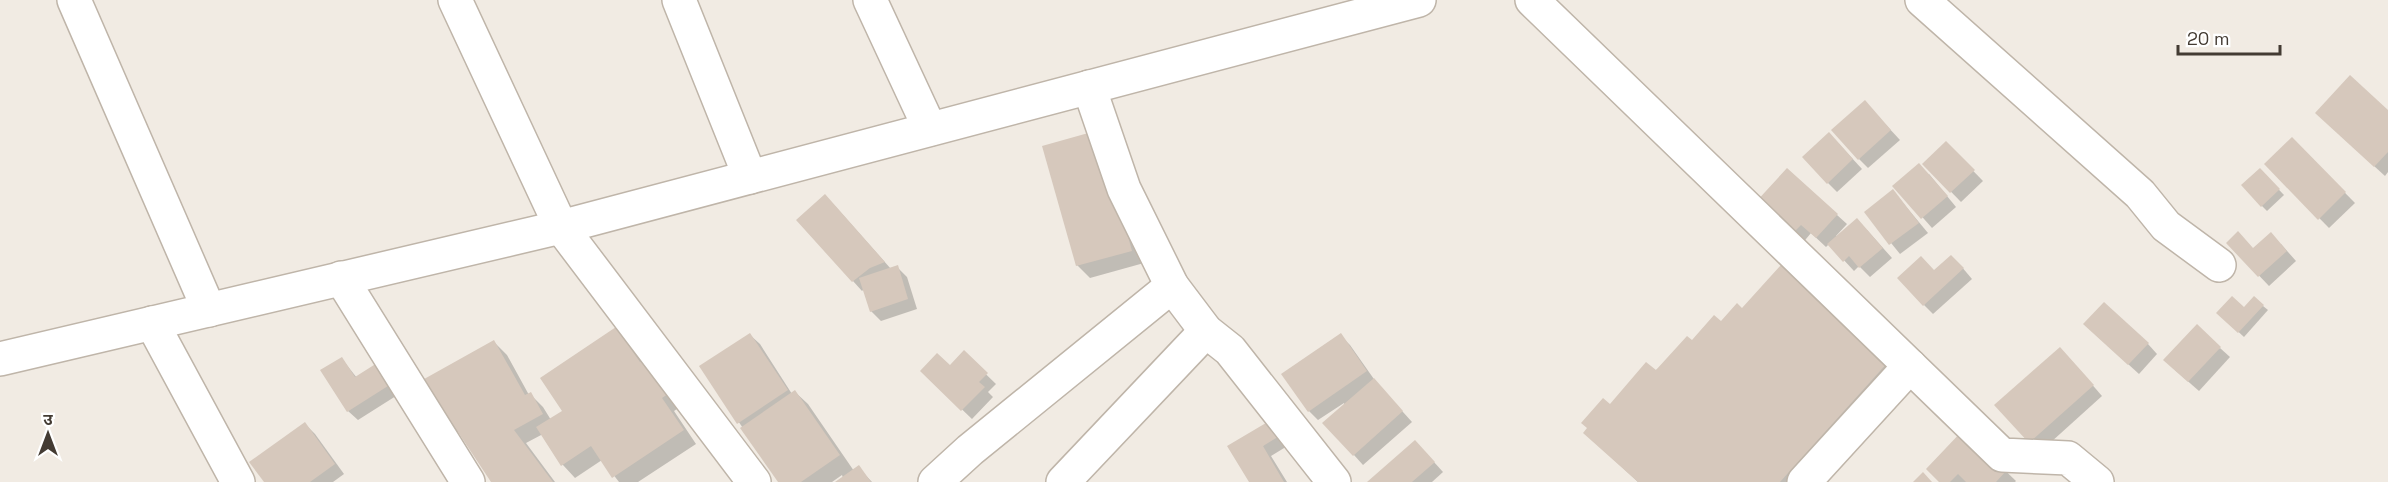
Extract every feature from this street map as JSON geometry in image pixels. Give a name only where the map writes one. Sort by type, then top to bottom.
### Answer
[{"type":"street","points":[[74,0],[209,310]]},
{"type":"street","points":[[455,0],[561,227],[754,482]]},
{"type":"street","points":[[679,0],[750,177]]},
{"type":"street","points":[[870,0],[930,129]]},
{"type":"street","points":[[0,358],[561,227],[1419,0]]},
{"type":"street","points":[[1532,0],[2002,455],[2068,458],[2097,482]]},
{"type":"street","points":[[1922,0],[2140,194],[2166,226],[2219,265]]},
{"type":"street","points":[[1089,87],[1124,189],[1172,286],[1206,331],[1230,350],[1334,482]]},
{"type":"street","points":[[341,278],[468,482]]},
{"type":"street","points":[[935,482],[970,450],[1172,286]]},
{"type":"street","points":[[152,323],[238,482]]},
{"type":"street","points":[[1063,482],[1206,331]]},
{"type":"street","points":[[1804,482],[1910,366]]},
{"type":"building","points":[[2350,75],[2388,110],[2388,152],[2374,167],[2315,113]]},
{"type":"building","points":[[1865,100],[1891,130],[1858,160],[1831,130]]},
{"type":"building","points":[[1099,130],[1132,251],[1076,266],[1042,146]]},
{"type":"building","points":[[1829,132],[1853,159],[1827,184],[1802,157]]},
{"type":"building","points":[[2292,137],[2346,192],[2318,220],[2264,164]]},
{"type":"building","points":[[1946,141],[1975,170],[1950,193],[1922,164]]},
{"type":"building","points":[[1919,163],[1948,196],[1921,219],[1892,186]]},
{"type":"building","points":[[1787,168],[1838,214],[1816,238],[1801,225],[1790,236],[1754,204]]},
{"type":"building","points":[[2260,168],[2280,189],[2261,207],[2241,185]]},
{"type":"building","points":[[1893,189],[1919,223],[1889,245],[1864,212]]},
{"type":"building","points":[[825,194],[885,262],[870,268],[852,282],[796,220]]},
{"type":"building","points":[[1857,218],[1883,248],[1859,268],[1849,256],[1843,262],[1827,244]]},
{"type":"building","points":[[2238,231],[2253,248],[2271,232],[2287,251],[2258,277],[2226,243]]},
{"type":"building","points":[[1951,255],[1964,268],[1923,306],[1897,278],[1921,256],[1934,270]]},
{"type":"building","points":[[898,265],[908,299],[870,312],[859,278]]},
{"type":"building","points":[[1781,265],[1889,361],[1780,482],[1638,482],[1583,433],[1587,428],[1581,423],[1603,398],[1610,404],[1646,362],[1656,370],[1687,336],[1692,340],[1714,315],[1721,321],[1737,303],[1742,308]]},
{"type":"building","points":[[2232,296],[2244,307],[2254,296],[2264,305],[2238,333],[2216,313]]},
{"type":"building","points":[[2104,302],[2149,343],[2128,365],[2083,324]]},
{"type":"building","points":[[2197,324],[2221,347],[2188,382],[2163,360]]},
{"type":"building","points":[[616,327],[640,362],[651,355],[674,390],[662,398],[684,430],[612,478],[591,446],[561,466],[536,427],[562,411],[540,378]]},
{"type":"building","points":[[750,333],[788,390],[737,424],[699,366]]},
{"type":"building","points":[[1341,333],[1367,371],[1308,412],[1281,374]]},
{"type":"building","points":[[494,340],[525,395],[531,392],[543,414],[514,430],[553,482],[491,482],[448,417],[438,423],[417,383]]},
{"type":"building","points":[[2060,347],[2094,385],[2029,443],[1994,405]]},
{"type":"building","points":[[964,350],[988,373],[979,382],[985,387],[961,411],[920,371],[937,353],[950,365]]},
{"type":"building","points":[[342,357],[355,377],[385,358],[399,379],[347,412],[320,370]]},
{"type":"building","points":[[1374,378],[1403,411],[1353,456],[1322,423]]},
{"type":"building","points":[[795,390],[840,455],[801,482],[778,482],[740,428]]},
{"type":"building","points":[[1271,420],[1281,435],[1263,446],[1284,482],[1249,482],[1227,446]]},
{"type":"building","points":[[305,422],[335,464],[310,482],[264,482],[249,462]]},
{"type":"building","points":[[1964,429],[2007,470],[1996,482],[1966,482],[1958,474],[1950,482],[1939,482],[1926,469]]},
{"type":"building","points":[[1415,440],[1435,462],[1412,482],[1367,482]]},
{"type":"building","points":[[859,465],[871,482],[835,482]]},
{"type":"building","points":[[1923,472],[1932,482],[1913,482]]}]
